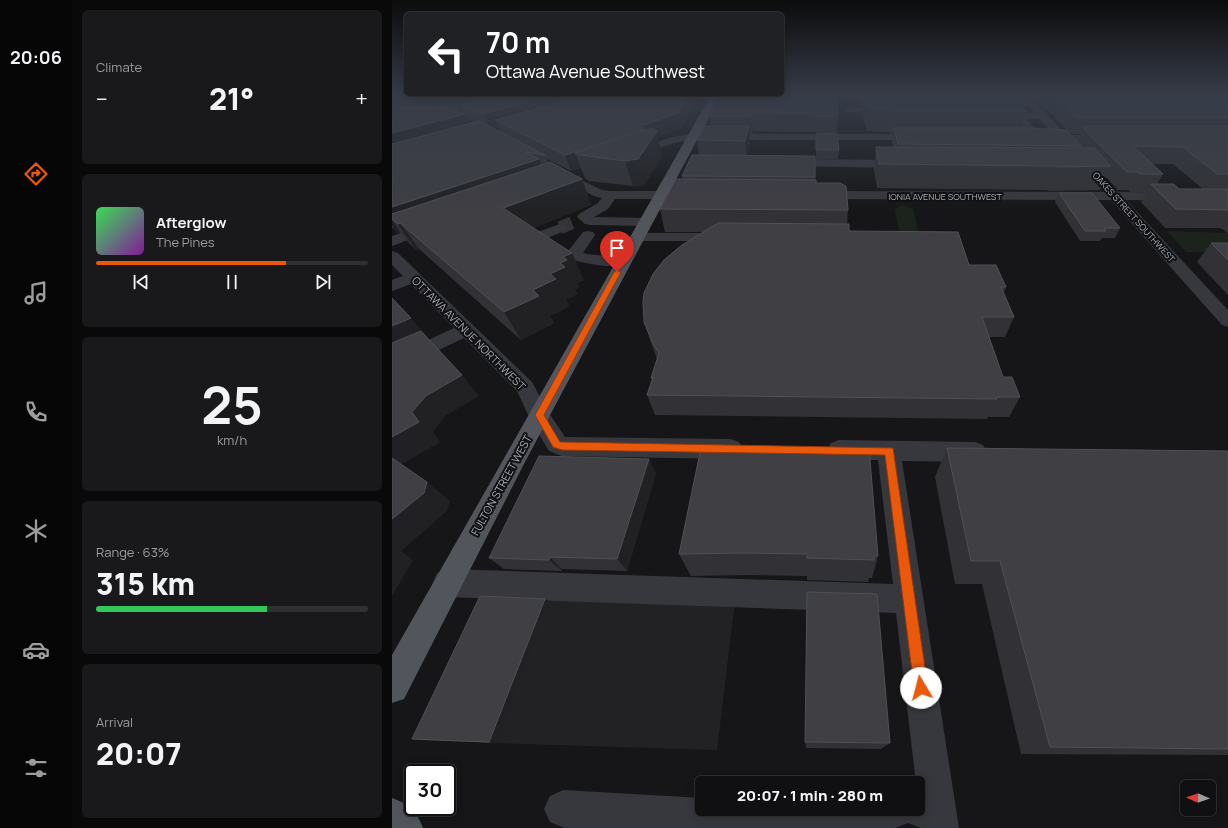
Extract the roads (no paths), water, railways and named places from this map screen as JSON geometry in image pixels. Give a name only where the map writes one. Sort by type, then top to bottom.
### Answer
[{"type":"main road","name":"FULTON STREET WEST","points":[[392,687],[539,415],[645,222],[696,134]]},
{"type":"main road","points":[[392,816],[404,828]]},
{"type":"street","points":[[852,134],[860,196]]},
{"type":"street","points":[[1033,134],[1036,138]]},
{"type":"street","points":[[1058,134],[1076,154]]},
{"type":"street","points":[[620,158],[676,139],[694,137],[934,137]]},
{"type":"street","points":[[1020,138],[1121,138]]},
{"type":"street","points":[[679,163],[694,163]]},
{"type":"street","points":[[772,163],[915,164]]},
{"type":"street","points":[[548,167],[599,194],[701,195]]},
{"type":"street","points":[[554,182],[584,171]]},
{"type":"street","name":"OAKES STREET SOUTHWEST","points":[[1100,181],[1228,321]]},
{"type":"street","points":[[611,195],[603,206],[580,219],[590,221],[645,222]]},
{"type":"street","name":"IONIA AVENUE SOUTHWEST","points":[[808,195],[1228,197]]},
{"type":"street","points":[[392,241],[443,222]]},
{"type":"street","points":[[537,237],[560,228]]},
{"type":"street","points":[[588,235],[574,254],[575,256],[592,260],[624,261]]},
{"type":"street","points":[[637,237],[737,237]]},
{"type":"street","name":"OTTAWA AVENUE NORTHWEST","points":[[392,256],[525,386],[539,415],[557,444],[562,446],[754,449]]},
{"type":"street","points":[[392,286],[414,277]]},
{"type":"street","points":[[392,365],[467,329]]},
{"type":"street","points":[[818,450],[993,452]]},
{"type":"street","points":[[889,451],[909,599],[932,815]]},
{"type":"street","points":[[447,583],[909,599]]},
{"type":"street","points":[[563,809],[728,823],[817,825],[831,816]]},
{"type":"tunnel","points":[[560,228],[576,221]]}]
